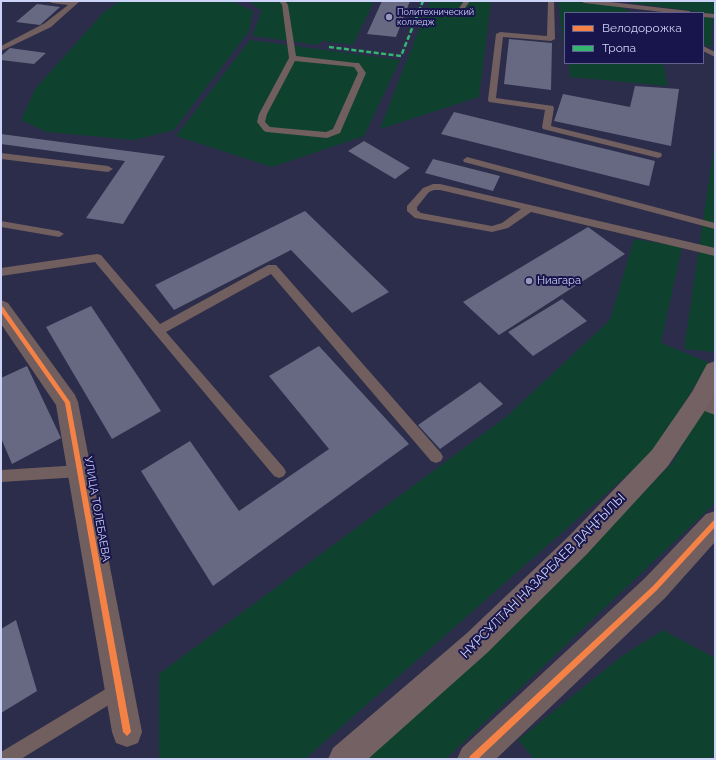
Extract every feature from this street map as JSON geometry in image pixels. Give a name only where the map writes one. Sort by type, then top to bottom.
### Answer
[{"type":"main road","name":"НҰРСҰЛТАН НАЗАРБАЕВ ДАҢҒЫЛЫ","points":[[344,759],[477,643],[577,546],[660,458],[708,402],[715,370]]},
{"type":"street","name":"УЛИЦА ТОЛЕБАЕВА","points":[[1,308],[67,402],[127,732]]},
{"type":"street","points":[[473,759],[655,588],[715,523]]},
{"type":"lane","points":[[52,1],[75,3]]},
{"type":"lane","points":[[282,1],[285,5],[292,58],[263,114],[261,122],[267,129],[327,135],[337,131],[362,73],[356,65],[292,58]]},
{"type":"lane","points":[[458,14],[467,1]]},
{"type":"lane","points":[[551,1],[551,39],[500,34],[492,100],[550,108],[546,127],[658,155]]},
{"type":"lane","points":[[584,1],[621,3],[681,12]]},
{"type":"lane","points":[[1,49],[48,25],[75,3]]},
{"type":"lane","points":[[621,3],[635,12]]},
{"type":"lane","points":[[704,15],[715,16]]},
{"type":"lane","points":[[704,49],[715,55]]},
{"type":"lane","points":[[1,156],[108,169]]},
{"type":"lane","points":[[467,160],[715,226]]},
{"type":"lane","points":[[529,208],[505,226],[492,229],[418,216],[412,211],[412,206],[426,190],[433,187],[529,208],[715,252]]},
{"type":"lane","points":[[1,224],[58,234]]},
{"type":"lane","points":[[1,272],[97,258],[279,472]]},
{"type":"lane","points":[[158,331],[272,268],[436,457]]},
{"type":"lane","points":[[1,476],[80,471]]},
{"type":"lane","points":[[5,759],[119,689]]},
{"type":"green space","points":[[120,1],[232,1],[253,11],[249,31],[174,130],[134,140],[46,132],[21,120],[35,89],[104,12]]},
{"type":"green space","points":[[248,1],[374,1],[353,45],[322,41],[317,45],[252,36],[262,11]]},
{"type":"green space","points":[[430,1],[491,1],[479,97],[380,129]]},
{"type":"green space","points":[[558,1],[616,4],[631,12],[564,12],[564,46]]},
{"type":"green space","points":[[630,1],[715,1],[715,14],[704,12],[631,3]]},
{"type":"green space","points":[[704,17],[713,18],[711,48],[704,44]]},
{"type":"green space","points":[[250,40],[400,60],[364,136],[272,167],[176,136]]},
{"type":"green space","points":[[569,64],[663,64],[668,86],[570,77]]},
{"type":"green space","points":[[715,140],[715,347],[714,352],[684,349]]},
{"type":"green space","points":[[634,239],[682,247],[661,343],[710,363],[650,455],[305,759],[159,759],[159,674],[506,417],[610,320]]},
{"type":"green space","points":[[703,407],[715,412],[715,503],[446,759],[359,759],[574,564],[673,462]]},
{"type":"green space","points":[[663,630],[715,658],[715,753],[710,759],[534,759],[518,740],[622,656]]},
{"type":"building","name":"Политехнический колледж","points":[[382,1],[410,1],[396,37],[367,34]]},
{"type":"building","points":[[37,4],[60,7],[40,25],[16,22]]},
{"type":"building","points":[[509,39],[552,43],[551,90],[504,84]]},
{"type":"building","points":[[10,48],[46,53],[34,64],[1,60],[1,56]]},
{"type":"building","points":[[635,86],[679,89],[671,146],[554,121],[563,94],[630,107]]},
{"type":"building","points":[[454,112],[655,161],[649,186],[441,134]]},
{"type":"building","points":[[1,134],[165,156],[123,224],[86,218],[125,161],[1,144]]},
{"type":"building","points":[[364,141],[410,168],[395,179],[348,151]]},
{"type":"building","points":[[433,159],[500,176],[493,191],[425,173]]},
{"type":"building","points":[[305,211],[389,292],[352,313],[291,250],[174,310],[155,285]]},
{"type":"building","points":[[588,227],[625,254],[499,335],[463,302]]},
{"type":"building","points":[[562,299],[587,321],[533,356],[508,332]]},
{"type":"building","points":[[91,306],[161,411],[112,439],[46,327]]},
{"type":"building","points":[[319,346],[409,444],[213,586],[141,471],[190,441],[239,511],[329,449],[269,376]]},
{"type":"building","points":[[27,366],[61,438],[12,464],[1,438],[1,378]]},
{"type":"building","points":[[480,382],[503,404],[440,449],[418,425]]},
{"type":"building","points":[[16,620],[37,691],[1,713],[1,629]]},
{"type":"marked path","points":[[329,47],[401,56],[423,1]]},
{"type":"cycle path","points":[[1,308],[67,402],[127,732]]},
{"type":"cycle path","points":[[473,759],[655,588],[715,523]]},
{"type":"place","name":"Политехнический колледж","points":[[389,17]]},
{"type":"place","name":"Ниагара","points":[[529,281]]}]
